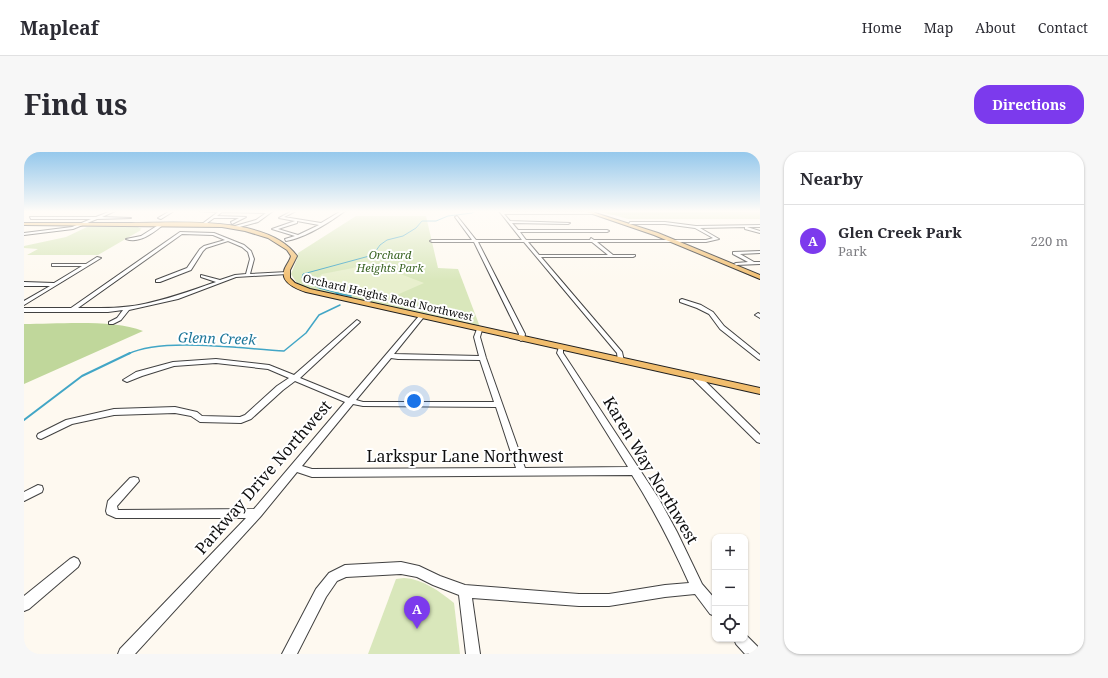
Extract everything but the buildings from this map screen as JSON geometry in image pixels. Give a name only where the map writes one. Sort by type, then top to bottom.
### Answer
[{"type":"main road","name":"Orchard Heights Road Northwest","points":[[263,234],[283,241],[291,250],[294,256],[287,272],[287,277],[291,282],[308,291],[621,362],[760,391]]},
{"type":"main road","points":[[655,234],[760,275]]},
{"type":"main road","points":[[662,234],[760,275]]},
{"type":"street","points":[[140,237],[145,234]]},
{"type":"street","points":[[72,310],[179,234]]},
{"type":"street","points":[[213,234],[243,246],[252,255],[252,263],[248,274]]},
{"type":"street","points":[[289,234],[296,237]]},
{"type":"street","points":[[283,241],[301,234]]},
{"type":"street","points":[[470,234],[522,334],[521,339]]},
{"type":"street","points":[[521,234],[620,353],[621,362]]},
{"type":"street","points":[[585,234],[612,256]]},
{"type":"street","points":[[432,241],[680,241],[717,239],[709,234]]},
{"type":"street","points":[[158,281],[189,269],[205,247],[229,240]]},
{"type":"street","points":[[753,263],[735,253],[760,252]]},
{"type":"street","points":[[540,256],[633,256]]},
{"type":"street","points":[[597,256],[602,260]]},
{"type":"street","points":[[24,303],[99,258]]},
{"type":"street","points":[[736,264],[760,263]]},
{"type":"street","points":[[54,265],[87,265]]},
{"type":"street","points":[[24,310],[127,309],[168,301],[219,281],[248,274],[287,272]]},
{"type":"street","points":[[204,276],[219,281]]},
{"type":"street","points":[[24,284],[55,284]]},
{"type":"street","points":[[682,301],[710,312],[716,318],[720,326],[760,358]]},
{"type":"street","points":[[111,323],[122,316],[127,309]]},
{"type":"street","name":"Parkway Drive Northwest","points":[[125,654],[257,513],[421,317]]},
{"type":"street","points":[[41,436],[69,422],[114,412],[176,410],[194,414],[200,419],[241,420],[248,417],[280,388],[318,358],[357,322]]},
{"type":"street","points":[[479,330],[477,337],[483,358],[522,472]]},
{"type":"street","name":"Karen Way Northwest","points":[[561,348],[560,353],[635,471],[673,535],[698,588],[713,606]]},
{"type":"street","points":[[388,355],[398,357],[483,358]]},
{"type":"street","points":[[127,380],[139,374],[173,364],[208,360],[269,367],[350,401],[363,404],[499,404]]},
{"type":"street","points":[[697,378],[760,440]]},
{"type":"street","name":"Larkspur Lane Northwest","points":[[295,468],[312,473],[635,471]]},
{"type":"street","points":[[134,481],[112,504],[111,511],[116,514],[257,513]]},
{"type":"street","points":[[24,497],[38,489]]},
{"type":"street","points":[[24,604],[74,563]]},
{"type":"street","points":[[289,654],[321,593],[333,577],[345,571],[401,568],[419,572],[437,581],[465,591],[579,600],[602,600],[665,590],[698,588]]},
{"type":"street","points":[[465,591],[473,654]]},
{"type":"street","points":[[744,642],[755,654]]},
{"type":"green space","points":[[71,234],[133,234],[98,255],[27,255],[38,249],[24,248],[24,246],[66,237]]},
{"type":"green space","name":"Orchard Heights Park","points":[[327,234],[430,234],[438,268],[458,269],[480,327],[310,289],[297,283],[291,274],[298,253]]},
{"type":"green space","points":[[369,262],[424,283],[383,301],[357,293],[334,289],[318,278],[322,274],[353,268]]},
{"type":"green space","points":[[24,324],[101,324],[131,327],[143,331],[24,384]]},
{"type":"green space","points":[[404,578],[424,583],[437,590],[454,603],[460,654],[368,654],[396,579]]},
{"type":"waterway","name":"Glenn Creek","points":[[341,294],[319,288],[302,278],[303,274],[373,255],[380,245],[387,240],[406,234]]},
{"type":"waterway","name":"Glenn Creek","points":[[336,293],[341,294]]},
{"type":"waterway","name":"Glenn Creek","points":[[341,294],[351,296]]},
{"type":"waterway","name":"Glenn Creek","points":[[128,354],[143,349],[182,345],[204,345],[284,351],[306,333],[319,315],[340,305]]},
{"type":"waterway","name":"Glenn Creek","points":[[24,420],[82,376],[130,353]]},
{"type":"place","name":"Glen Creek Park","points":[[417,629]]}]
